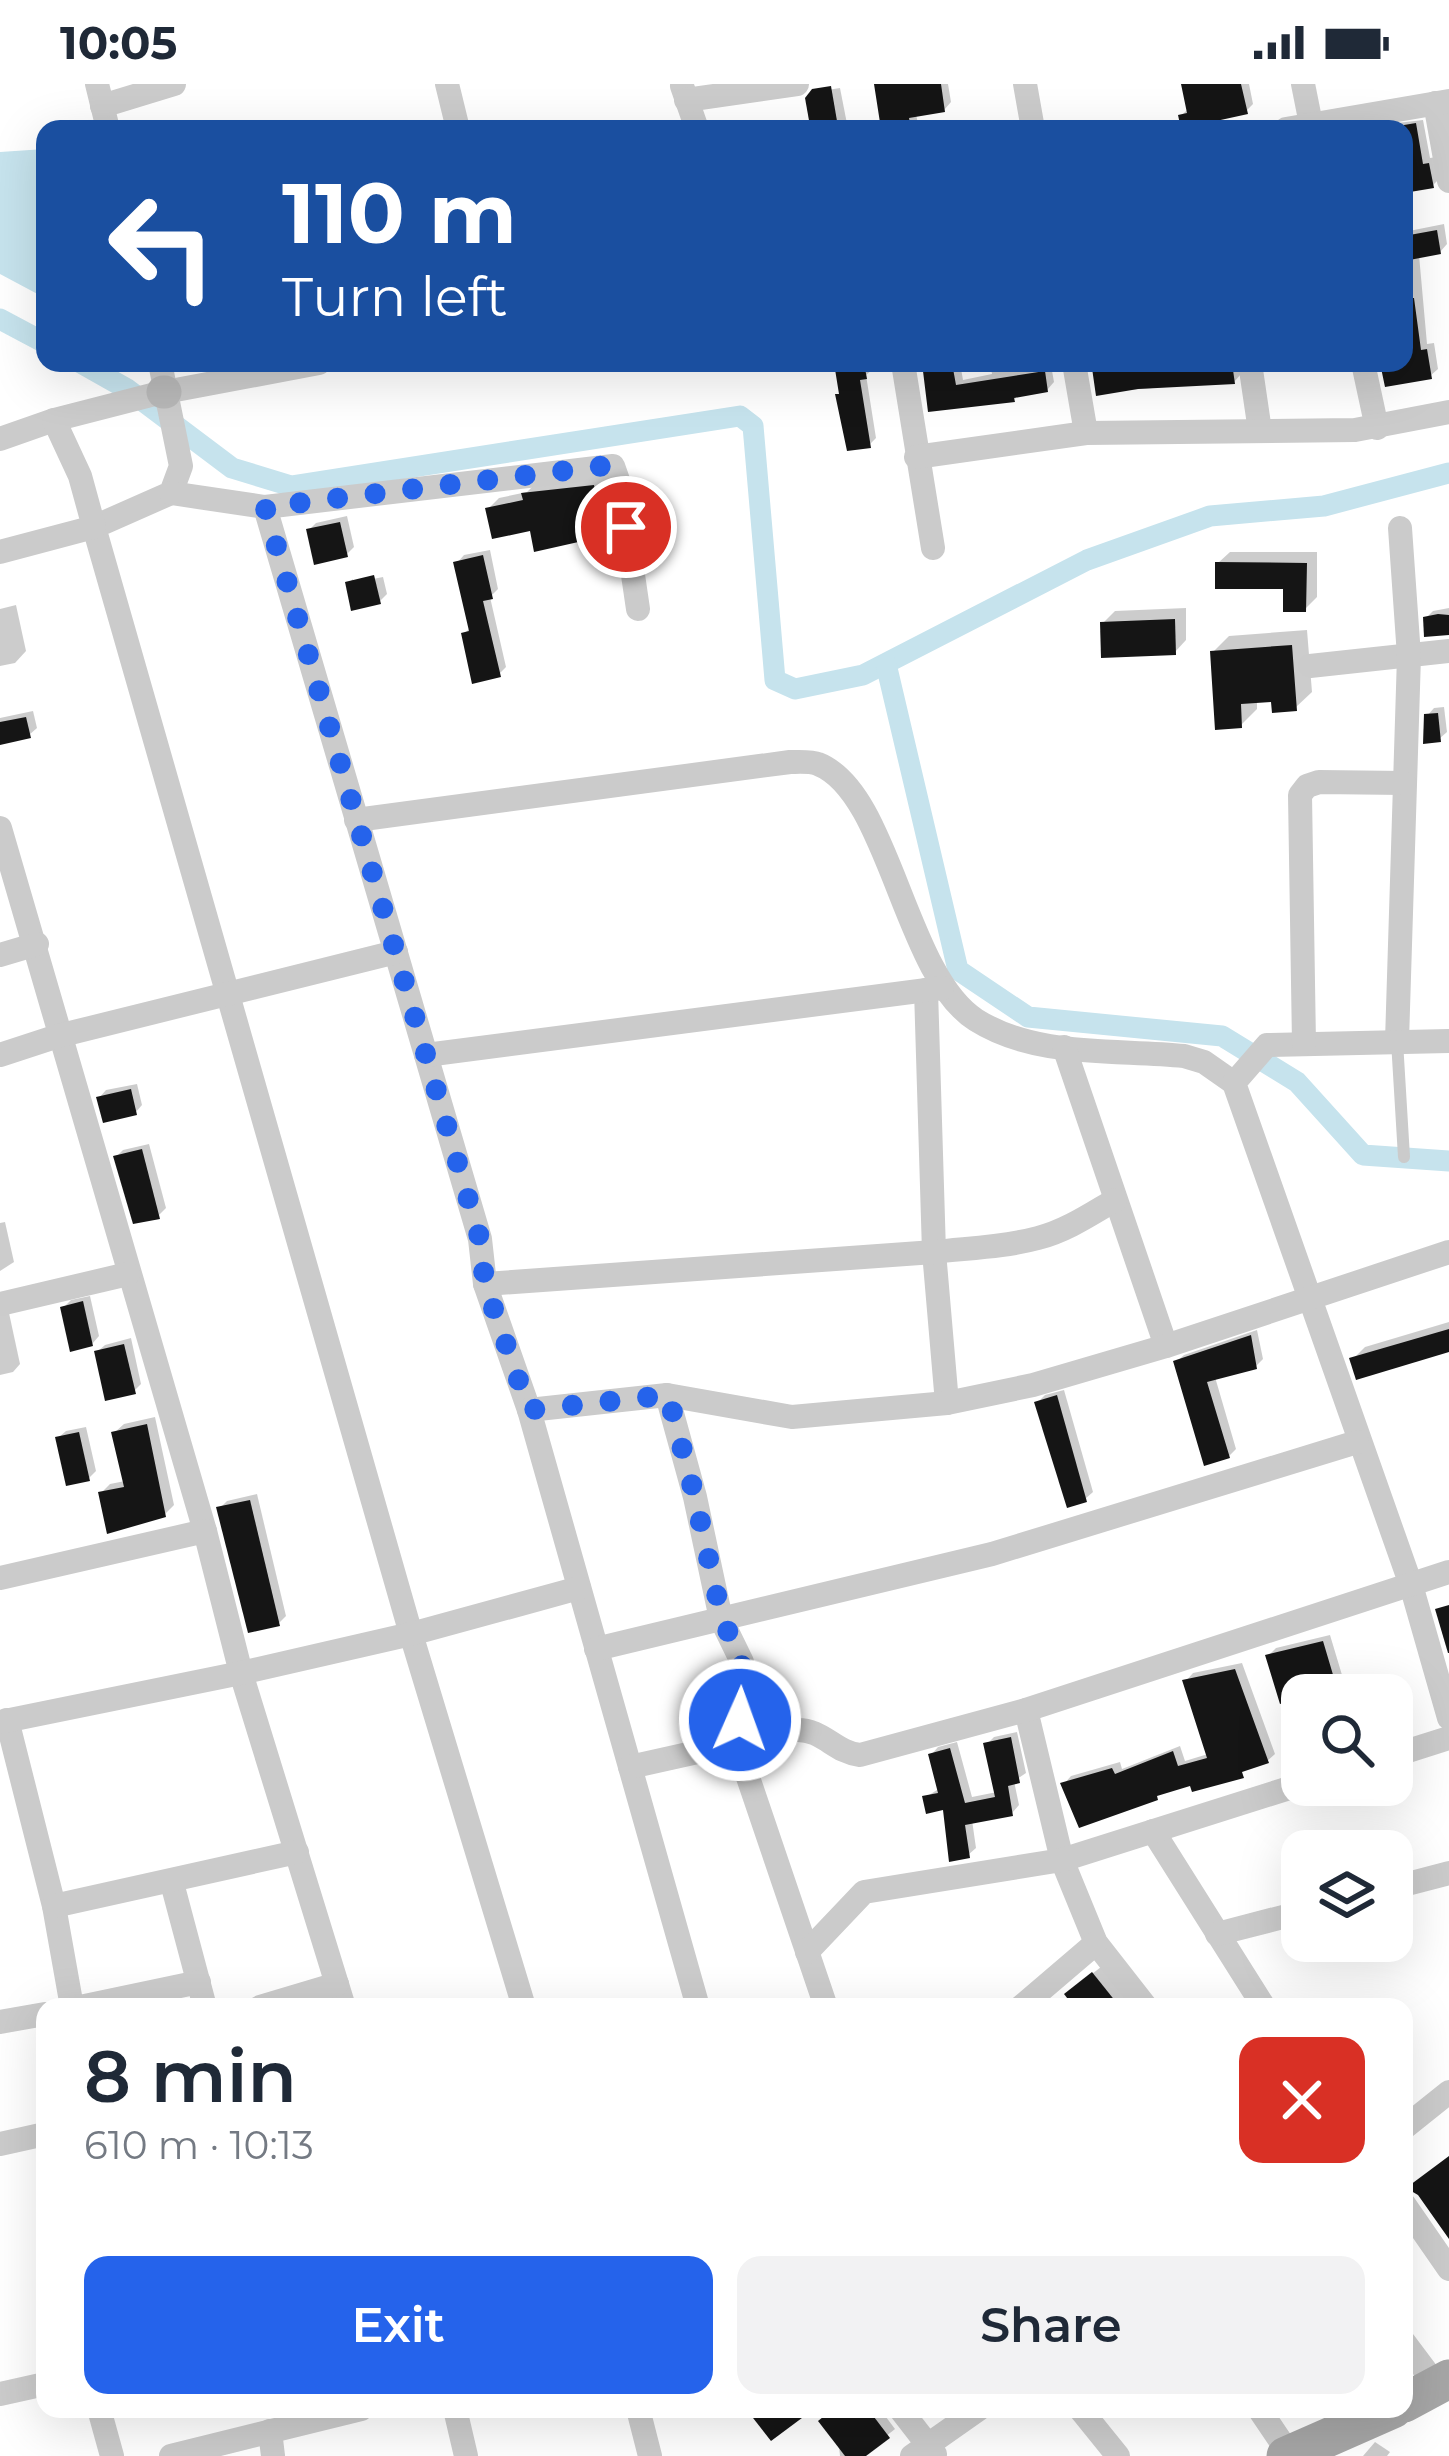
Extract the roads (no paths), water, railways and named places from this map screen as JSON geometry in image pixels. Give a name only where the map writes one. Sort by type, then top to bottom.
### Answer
[{"type":"main road","points":[[1288,2456],[1374,2418]]},
{"type":"street","points":[[102,106],[174,84]]},
{"type":"street","points":[[447,84],[456,120]]},
{"type":"street","points":[[683,92],[797,84]]},
{"type":"street","points":[[1025,84],[1031,120]]},
{"type":"street","points":[[1303,84],[1303,120]]},
{"type":"street","points":[[1346,120],[1442,102],[1449,182]]},
{"type":"street","points":[[0,439],[109,407],[163,385],[255,372]]},
{"type":"street","points":[[904,372],[932,548]]},
{"type":"street","points":[[1076,372],[1086,433]]},
{"type":"street","points":[[1251,372],[1261,431]]},
{"type":"street","points":[[1365,372],[1377,428]]},
{"type":"street","points":[[163,385],[181,466],[171,493]]},
{"type":"street","points":[[916,457],[1086,433],[1377,428],[1449,412]]},
{"type":"street","points":[[54,420],[80,476],[411,1634],[521,1998]]},
{"type":"street","points":[[0,552],[94,527],[171,493],[265,507],[613,466],[638,609]]},
{"type":"street","points":[[265,507],[480,1239],[485,1284],[529,1410],[695,1998]]},
{"type":"street","points":[[1397,1041],[1409,656],[1400,528]]},
{"type":"street","points":[[1310,666],[1449,651]]},
{"type":"street","points":[[356,820],[790,762],[817,763],[855,797],[934,989],[934,1252],[947,1402]]},
{"type":"street","points":[[1304,1044],[1300,795],[1319,782],[1404,783]]},
{"type":"street","points":[[0,828],[205,1531],[241,1673],[340,1995]]},
{"type":"street","points":[[0,955],[37,944]]},
{"type":"street","points":[[0,1055],[58,1036],[396,952]]},
{"type":"street","points":[[426,1054],[934,989],[998,1033],[1028,1043],[1184,1056],[1237,1079],[1308,1301],[1411,1585],[1449,1718]]},
{"type":"street","points":[[1237,1079],[1267,1045],[1449,1041]]},
{"type":"street","points":[[1064,1047],[1166,1346]]},
{"type":"street","points":[[485,1284],[934,1252],[1038,1238],[1115,1200]]},
{"type":"street","points":[[529,1410],[668,1395],[792,1417],[947,1402],[1033,1385],[1166,1346],[1449,1252]]},
{"type":"street","points":[[0,1304],[128,1274]]},
{"type":"street","points":[[668,1395],[722,1619],[742,1661],[737,1745],[823,1998]]},
{"type":"street","points":[[596,1649],[992,1553],[1358,1442]]},
{"type":"street","points":[[0,1578],[205,1531]]},
{"type":"street","points":[[630,1767],[810,1729],[846,1753],[860,1755],[1025,1710],[1449,1572]]},
{"type":"street","points":[[74,1998],[3,1721],[411,1634],[579,1588]]},
{"type":"street","points":[[1025,1710],[1062,1860],[1096,1943],[1139,1998]]},
{"type":"street","points":[[1413,1749],[1449,1738]]},
{"type":"street","points":[[807,1952],[865,1892],[1062,1860],[1281,1791]]},
{"type":"street","points":[[1153,1831],[1258,1998]]},
{"type":"street","points":[[54,1906],[297,1852]]},
{"type":"street","points":[[1413,1882],[1449,1873]]},
{"type":"street","points":[[163,1998],[202,1994],[172,1883]]},
{"type":"street","points":[[1217,1934],[1281,1917]]},
{"type":"street","points":[[1032,1998],[1096,1943]]},
{"type":"street","points":[[0,2022],[36,2016]]},
{"type":"street","points":[[1413,2121],[1449,2092]]},
{"type":"street","points":[[0,2144],[36,2136]]},
{"type":"street","points":[[1413,2217],[1449,2269]]},
{"type":"street","points":[[1413,2358],[1430,2389]]},
{"type":"street","points":[[0,2394],[36,2386]]},
{"type":"street","points":[[101,2418],[112,2456]]},
{"type":"street","points":[[170,2456],[271,2444],[338,2418]]},
{"type":"street","points":[[456,2418],[466,2456]]},
{"type":"street","points":[[640,2418],[650,2456]]},
{"type":"street","points":[[905,2418],[926,2452],[968,2418]]},
{"type":"street","points":[[1087,2418],[1118,2456]]},
{"type":"street","points":[[1265,2418],[1288,2456]]},
{"type":"lane","points":[[1397,1041],[1404,1157]]},
{"type":"water","points":[[36,150],[36,293],[0,274],[0,152]]},
{"type":"waterway","points":[[0,319],[36,338]]},
{"type":"waterway","points":[[97,372],[232,468],[291,486],[740,416],[753,426],[775,680],[795,689],[863,675],[1087,560],[1210,516],[1324,506],[1449,473]]},
{"type":"waterway","points":[[886,664],[958,970],[1028,1017],[1222,1036],[1297,1082],[1363,1155],[1449,1161]]}]
